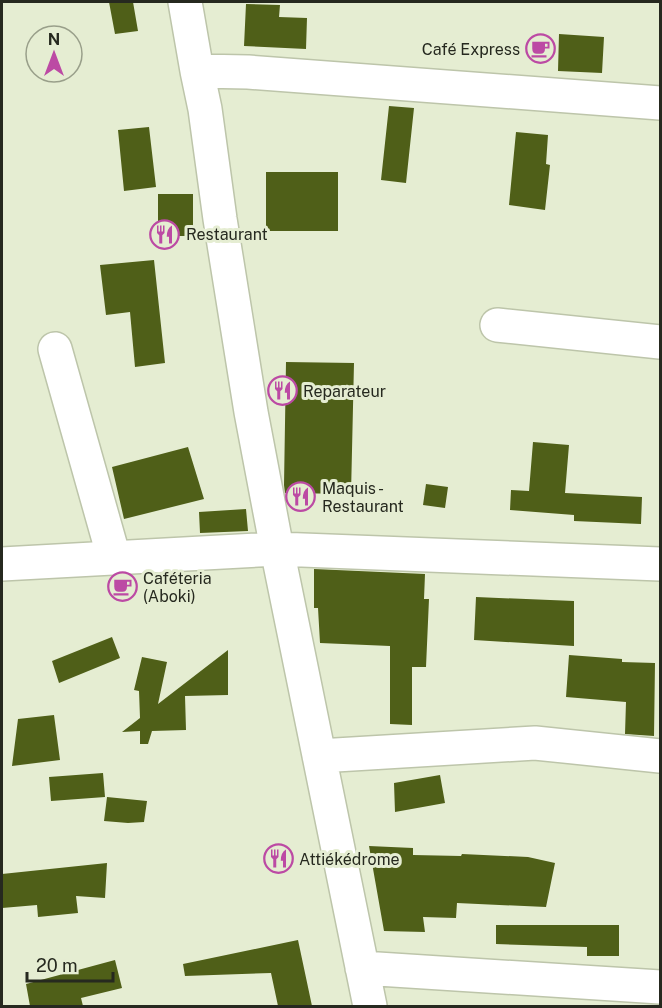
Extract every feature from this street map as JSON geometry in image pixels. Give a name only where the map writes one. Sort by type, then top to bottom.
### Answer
[{"type":"street","points":[[185,2],[205,109],[251,412],[370,1006]]},
{"type":"street","points":[[197,71],[248,72],[660,103]]},
{"type":"street","points":[[497,325],[660,342]]},
{"type":"street","points":[[54,349],[114,558]]},
{"type":"street","points":[[2,564],[277,549],[660,564]]},
{"type":"street","points":[[319,756],[535,743],[660,756]]},
{"type":"street","points":[[362,968],[660,987]]},
{"type":"building","points":[[109,2],[133,2],[138,31],[115,34]]},
{"type":"building","points":[[246,4],[280,5],[279,17],[307,18],[306,49],[244,46]]},
{"type":"building","points":[[559,34],[604,37],[602,73],[558,71]]},
{"type":"building","points":[[389,106],[414,108],[406,183],[381,180]]},
{"type":"building","points":[[149,127],[156,187],[124,191],[118,130]]},
{"type":"building","points":[[516,132],[548,135],[546,164],[550,165],[545,210],[509,205]]},
{"type":"building","points":[[266,172],[338,172],[338,231],[266,231]]},
{"type":"building","points":[[158,194],[193,194],[193,236],[158,236]]},
{"type":"building","points":[[154,260],[165,363],[135,367],[130,312],[106,315],[100,265]]},
{"type":"building","points":[[286,362],[354,363],[351,494],[285,493]]},
{"type":"building","points":[[533,442],[569,445],[565,493],[642,497],[641,524],[574,521],[574,515],[510,510],[511,490],[529,491]]},
{"type":"building","points":[[188,447],[204,499],[124,519],[112,467]]},
{"type":"building","points":[[426,484],[448,487],[445,508],[423,505]]},
{"type":"building","points":[[246,509],[248,531],[200,533],[199,512]]},
{"type":"building","points":[[314,569],[425,574],[424,599],[429,599],[426,667],[412,667],[412,725],[390,724],[390,646],[320,643],[318,608],[314,608]]},
{"type":"building","points":[[476,597],[574,601],[574,646],[474,640]]},
{"type":"building","points":[[112,637],[120,658],[59,683],[52,661]]},
{"type":"building","points":[[228,650],[228,695],[185,696],[186,730],[152,731],[148,744],[140,744],[140,731],[122,732],[140,718],[139,691],[134,690],[142,657],[167,662],[158,704]]},
{"type":"building","points":[[569,655],[622,659],[622,662],[655,663],[654,736],[625,734],[626,702],[566,697]]},
{"type":"building","points":[[54,715],[60,760],[12,766],[18,719]]},
{"type":"building","points":[[103,773],[105,797],[51,801],[49,777]]},
{"type":"building","points":[[440,775],[445,803],[395,812],[394,783]]},
{"type":"building","points":[[107,797],[147,801],[144,822],[104,821]]},
{"type":"building","points":[[369,846],[413,848],[413,855],[461,856],[462,854],[528,857],[555,863],[546,907],[457,903],[456,918],[423,917],[425,932],[384,931]]},
{"type":"building","points":[[107,863],[105,898],[76,896],[78,913],[38,917],[37,905],[2,908],[2,874]]},
{"type":"building","points":[[496,925],[619,925],[619,956],[587,956],[587,947],[496,944]]},
{"type":"building","points":[[298,940],[312,1006],[278,1006],[271,973],[185,976],[183,964]]},
{"type":"building","points":[[115,960],[122,988],[81,998],[83,1006],[30,1006],[26,984]]},
{"type":"place","name":"Café Express","points":[[541,49]]},
{"type":"place","name":"Restaurant","points":[[165,234]]},
{"type":"place","name":"Reparateur","points":[[282,391]]},
{"type":"place","name":"Maquis - Restaurant","points":[[301,497]]},
{"type":"place","name":"Caféteria (Aboki)","points":[[122,587]]},
{"type":"place","name":"Attiékédrome","points":[[278,859]]}]
